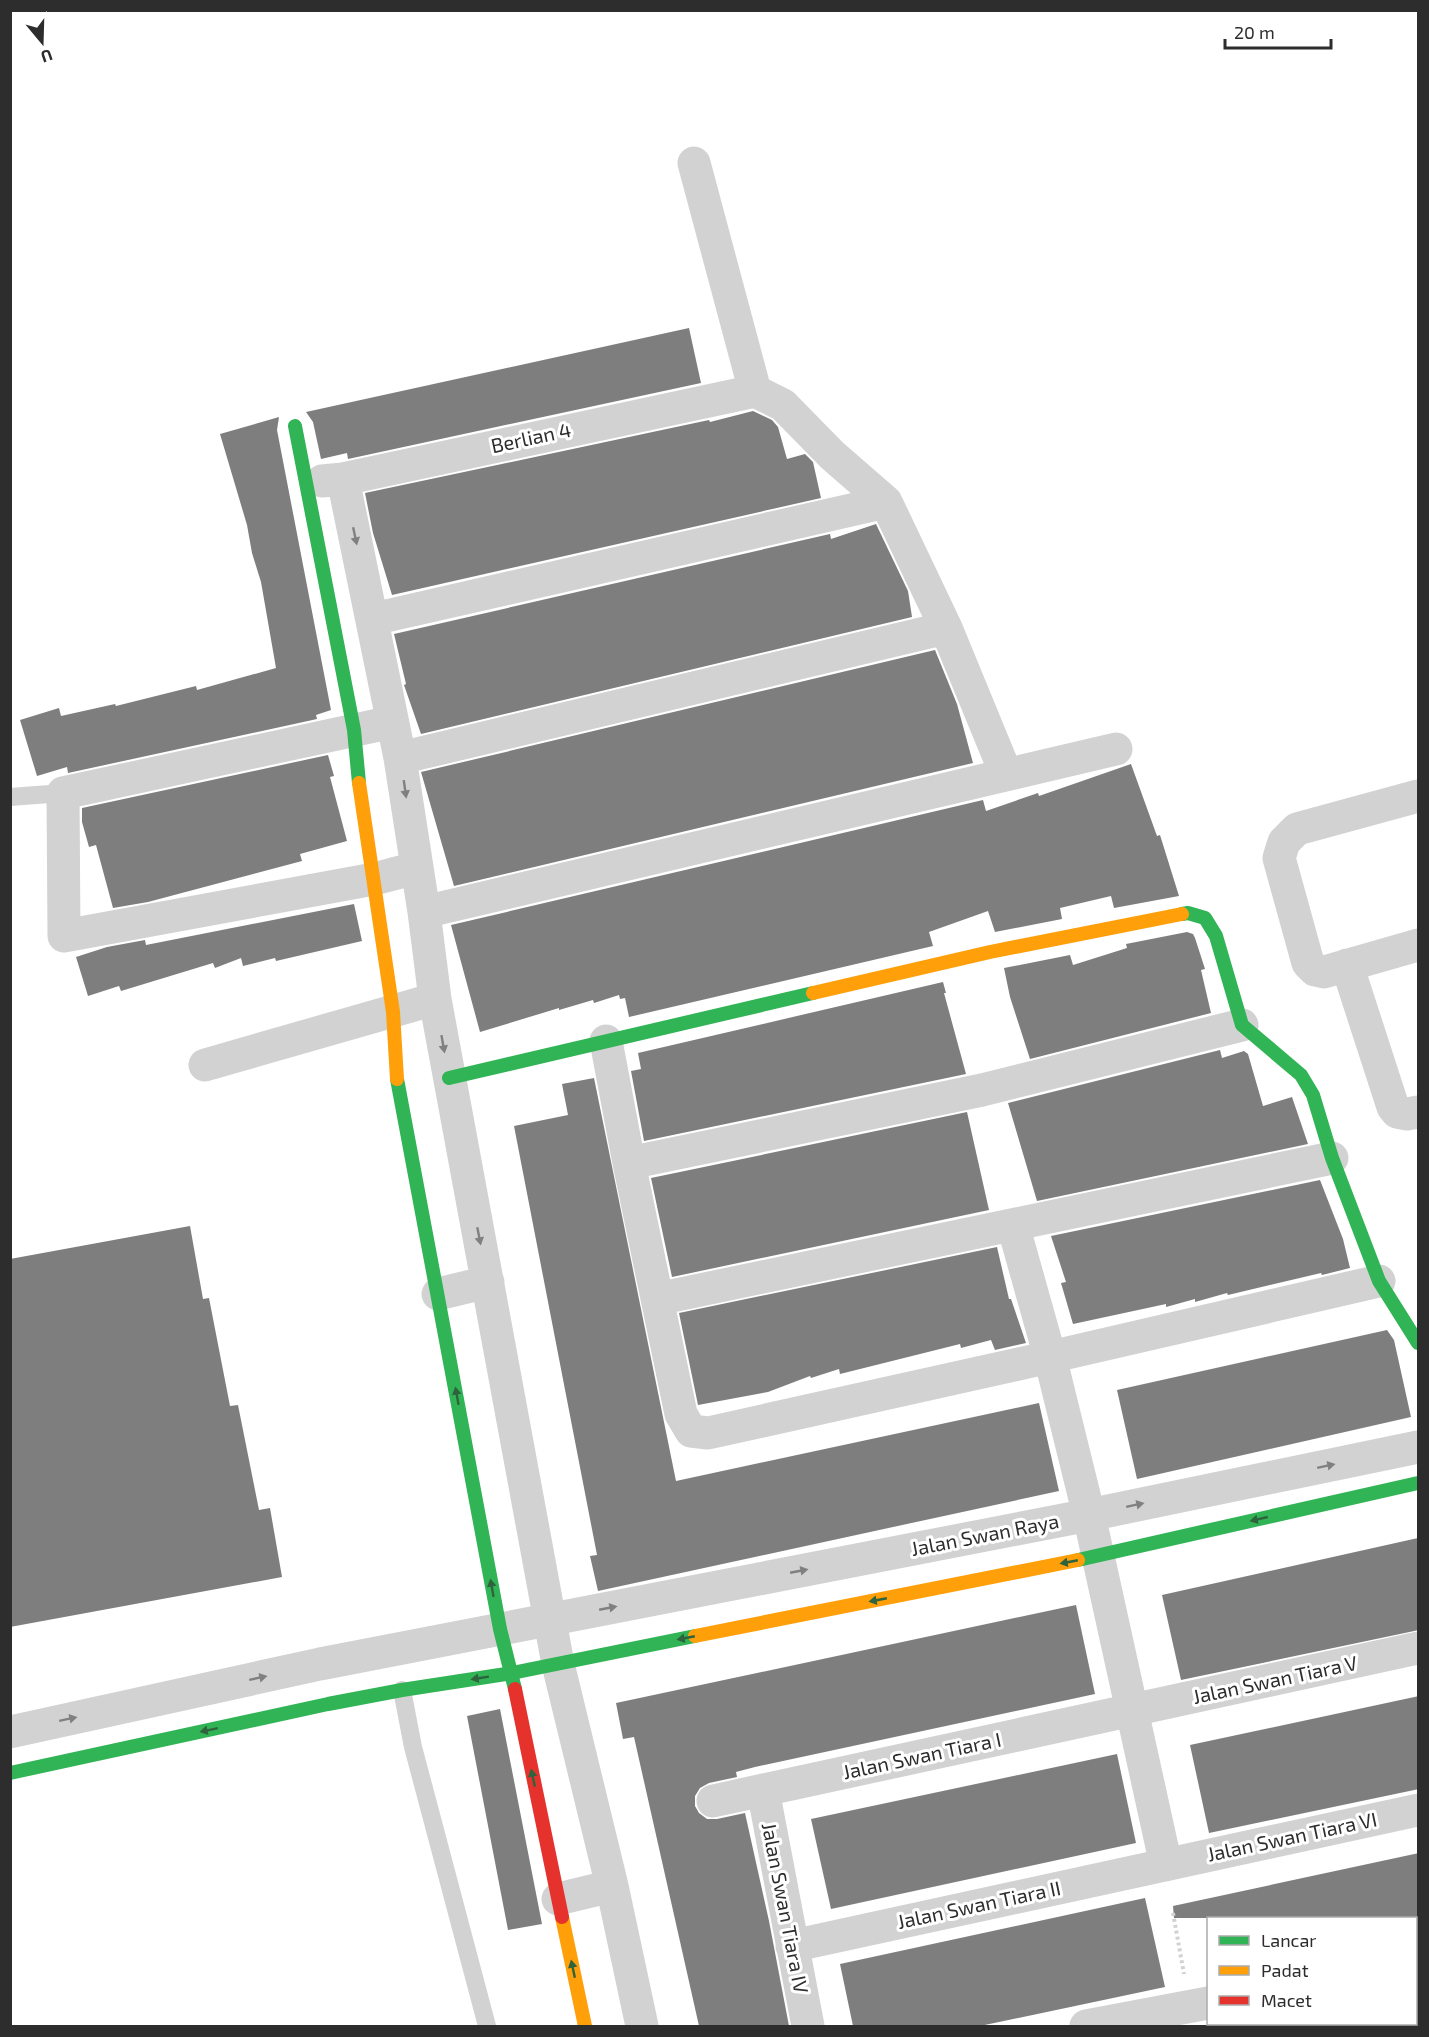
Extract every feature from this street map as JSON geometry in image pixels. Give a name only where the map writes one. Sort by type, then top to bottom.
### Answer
[{"type":"street","points":[[694,163],[755,391],[783,405],[832,455],[886,502],[945,628],[1006,774]]},
{"type":"street","name":"Berlian 4","points":[[307,484],[755,391]]},
{"type":"street","points":[[295,426],[354,730],[359,788],[393,1012],[397,1081],[500,1629],[512,1673],[585,2026]]},
{"type":"street","points":[[343,478],[400,758],[435,999],[558,1664],[612,1886],[642,2026]]},
{"type":"street","points":[[373,619],[886,502]]},
{"type":"street","points":[[400,758],[945,628]]},
{"type":"street","points":[[392,722],[63,793],[64,936],[374,879],[416,868]]},
{"type":"street","points":[[424,912],[1116,749]]},
{"type":"street","points":[[1419,796],[1297,829],[1284,842],[1279,858],[1308,963],[1315,970],[1324,972],[1419,945]]},
{"type":"street","points":[[449,1078],[990,952],[1188,913],[1205,918],[1216,936],[1242,1025],[1301,1075],[1313,1095],[1332,1158],[1379,1281],[1419,1343]]},
{"type":"street","points":[[1347,965],[1393,1107],[1397,1112],[1407,1114],[1419,1112]]},
{"type":"street","points":[[205,1065],[435,999]]},
{"type":"street","points":[[629,1163],[982,1090],[1242,1025]]},
{"type":"street","points":[[606,1041],[681,1414],[691,1431],[708,1433],[1379,1281]]},
{"type":"street","points":[[657,1299],[1332,1158]]},
{"type":"street","points":[[1013,1225],[1050,1357],[1089,1515],[1166,1865]]},
{"type":"street","points":[[438,1294],[488,1282]]},
{"type":"street","name":"Jalan Swan Raya","points":[[10,1732],[320,1664],[1089,1515],[1419,1446]]},
{"type":"street","points":[[10,1773],[328,1704],[512,1673],[1097,1556],[1419,1483]]},
{"type":"street","name":"Jalan Swan Tiara V","points":[[1132,1711],[1419,1648]]},
{"type":"street","points":[[320,1664],[328,1704]]},
{"type":"street","name":"Jalan Swan Tiara I","points":[[713,1801],[1132,1711]]},
{"type":"street","name":"Jalan Swan Tiara IV","points":[[763,1790],[808,2026]]},
{"type":"street","name":"Jalan Swan Tiara VI","points":[[1166,1865],[1419,1810]]},
{"type":"street","name":"Jalan Swan Tiara II","points":[[792,1946],[1166,1865]]},
{"type":"street","points":[[558,1899],[612,1886]]},
{"type":"street","points":[[1086,2026],[1200,2005]]},
{"type":"lane","points":[[10,797],[63,793]]},
{"type":"lane","points":[[402,1690],[413,1747],[487,2026]]},
{"type":"path","points":[[1173,1913],[1200,2005]]},
{"type":"building","points":[[689,328],[701,383],[348,459],[347,453],[321,459],[313,422],[306,412]]},
{"type":"building","points":[[753,411],[772,420],[778,427],[787,459],[805,454],[813,462],[821,498],[392,595],[373,533],[365,493],[709,420],[710,422]]},
{"type":"building","points":[[279,417],[277,430],[331,710],[316,715],[317,719],[68,773],[67,767],[37,776],[20,720],[59,708],[61,716],[115,704],[116,706],[196,686],[197,690],[276,668],[261,582],[220,434]]},
{"type":"building","points":[[876,524],[908,591],[912,617],[421,734],[404,685],[406,684],[394,634],[830,534],[831,539]]},
{"type":"building","points":[[935,650],[957,704],[973,763],[454,886],[421,772]]},
{"type":"building","points":[[328,755],[334,776],[330,777],[347,841],[300,854],[302,861],[148,902],[113,908],[96,845],[89,847],[82,822],[82,808]]},
{"type":"building","points":[[1131,764],[1157,836],[1160,835],[1179,896],[1114,908],[1111,896],[1060,908],[1062,919],[995,932],[988,911],[929,932],[933,946],[629,1017],[625,998],[620,999],[619,995],[594,1003],[593,1000],[559,1010],[559,1008],[480,1032],[451,925],[983,800],[986,811],[1038,793],[1039,796]]},
{"type":"building","points":[[354,904],[362,941],[276,961],[275,958],[243,966],[241,958],[215,968],[213,963],[121,991],[119,986],[88,996],[76,957],[107,947],[145,940],[146,945]]},
{"type":"building","points":[[1187,932],[1193,934],[1195,938],[1205,969],[1201,970],[1211,1013],[1030,1059],[1010,997],[1004,968],[1070,955],[1073,965],[1127,948],[1126,944]]},
{"type":"building","points":[[943,982],[966,1074],[644,1141],[631,1071],[641,1069],[638,1053]]},
{"type":"building","points":[[1220,1050],[1222,1058],[1244,1051],[1248,1054],[1263,1106],[1292,1097],[1308,1144],[1037,1201],[1008,1103]]},
{"type":"building","points":[[594,1078],[676,1481],[1039,1403],[1059,1491],[598,1591],[590,1556],[597,1555],[514,1126],[568,1115],[562,1084]]},
{"type":"building","points":[[967,1112],[989,1210],[672,1277],[651,1178]]},
{"type":"building","points":[[1320,1180],[1343,1239],[1350,1268],[1228,1295],[1227,1293],[1195,1302],[1195,1299],[1166,1307],[1166,1304],[1073,1324],[1061,1283],[1066,1282],[1051,1236]]},
{"type":"building","points":[[190,1226],[203,1299],[209,1298],[230,1406],[238,1405],[259,1510],[270,1508],[282,1577],[10,1627],[10,1259]]},
{"type":"building","points":[[997,1247],[1009,1299],[1011,1299],[1026,1343],[995,1350],[991,1340],[961,1348],[960,1344],[840,1374],[839,1369],[811,1378],[810,1376],[768,1392],[698,1405],[679,1313]]},
{"type":"building","points":[[1387,1330],[1394,1340],[1411,1417],[1137,1479],[1117,1390]]},
{"type":"building","points":[[1418,1538],[1419,1630],[1181,1680],[1162,1595]]},
{"type":"building","points":[[1076,1605],[1095,1694],[755,1767],[736,1772],[737,1777],[709,1783],[700,1788],[695,1796],[695,1806],[699,1813],[707,1819],[745,1813],[789,2026],[699,2026],[634,1737],[623,1739],[616,1703]]},
{"type":"building","points":[[1419,1696],[1419,1789],[1209,1833],[1190,1745]]},
{"type":"building","points":[[500,1709],[542,1924],[508,1930],[467,1716]]},
{"type":"building","points":[[1117,1754],[1136,1843],[831,1909],[811,1819]]},
{"type":"building","points":[[1419,1853],[1419,1918],[1174,1918],[1173,1906]]},
{"type":"building","points":[[1145,1898],[1165,1987],[980,2026],[853,2026],[840,1964]]},
{"type":"traffic: fast","points":[[295,426],[354,730],[359,783]]},
{"type":"traffic: fast","points":[[1182,914],[1188,913],[1205,918],[1216,936],[1242,1025],[1301,1075],[1313,1095],[1332,1158],[1379,1281],[1418,1343]]},
{"type":"traffic: fast","points":[[449,1078],[813,993]]},
{"type":"traffic: fast","points":[[397,1079],[500,1629],[515,1689]]},
{"type":"traffic: fast","points":[[1078,1560],[1418,1483]]},
{"type":"traffic: fast","points":[[10,1773],[328,1704],[512,1673],[695,1636]]},
{"type":"traffic: slow","points":[[359,783],[393,1012],[397,1079]]},
{"type":"traffic: slow","points":[[813,993],[990,952],[1182,914]]},
{"type":"traffic: slow","points":[[695,1636],[1078,1560]]},
{"type":"traffic: slow","points":[[562,1917],[585,2026]]},
{"type":"traffic: jam","points":[[515,1689],[562,1917]]}]
